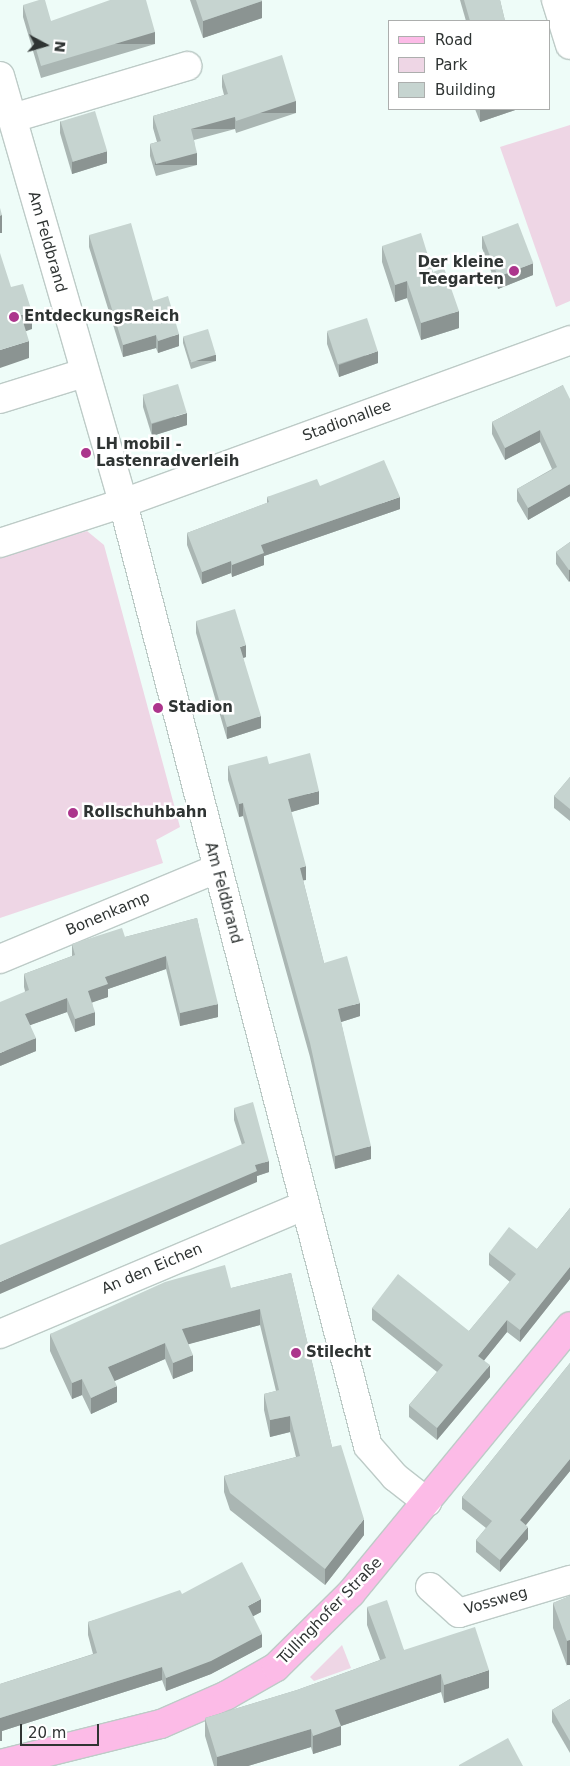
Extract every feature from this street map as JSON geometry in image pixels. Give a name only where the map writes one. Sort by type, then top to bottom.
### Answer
[{"type":"main road","name":"Tüllinghofer Straße","points":[[0,1764],[161,1724],[248,1685],[276,1667],[313,1633],[427,1502],[570,1326]]},
{"type":"street","points":[[556,0],[570,45]]},
{"type":"street","points":[[13,118],[187,66]]},
{"type":"street","name":"Am Feldbrand","points":[[0,76],[123,503],[216,869],[368,1446],[395,1477],[427,1502]]},
{"type":"street","name":"Stadionallee","points":[[123,503],[570,340]]},
{"type":"street","points":[[0,399],[84,373]]},
{"type":"street","points":[[0,543],[123,503]]},
{"type":"street","name":"Bonenkamp","points":[[0,959],[216,869]]},
{"type":"street","name":"An den Eichen","points":[[0,1334],[305,1205]]},
{"type":"street","name":"Vossweg","points":[[430,1587],[458,1613],[570,1580]]},
{"type":"green space","points":[[570,125],[570,301],[556,307],[500,147]]},
{"type":"green space","points":[[87,531],[104,545],[180,827],[156,840],[163,863],[0,918],[0,557]]},
{"type":"green space","points":[[342,1645],[351,1668],[314,1681],[310,1677]]},
{"type":"building","points":[[45,0],[51,21],[110,0],[146,0],[155,32],[41,66],[23,5]]},
{"type":"building","points":[[196,0],[262,0],[262,1],[203,21]]},
{"type":"building","points":[[464,0],[500,0],[505,20],[470,20]]},
{"type":"building","points":[[282,55],[296,101],[236,121],[235,117],[191,129],[197,153],[156,164],[150,144],[161,141],[153,116],[228,94],[222,75]]},
{"type":"building","points":[[95,111],[107,151],[73,162],[61,122]]},
{"type":"building","points":[[131,223],[153,301],[168,296],[179,334],[158,341],[156,335],[123,345],[89,235]]},
{"type":"building","points":[[518,223],[533,263],[498,277],[483,237]]},
{"type":"building","points":[[421,233],[433,272],[444,268],[459,311],[421,323],[407,281],[395,285],[382,246]]},
{"type":"building","name":"EntdeckungsReich","points":[[0,253],[11,287],[23,284],[32,312],[21,315],[29,341],[0,350]]},
{"type":"building","points":[[367,318],[378,351],[338,364],[327,331]]},
{"type":"building","points":[[208,329],[216,355],[191,362],[183,337]]},
{"type":"building","points":[[178,384],[187,413],[151,424],[143,395]]},
{"type":"building","points":[[563,385],[570,399],[570,484],[528,508],[517,489],[557,467],[540,430],[505,448],[492,422]]},
{"type":"building","points":[[384,460],[400,497],[261,545],[264,553],[232,565],[231,561],[202,572],[187,533],[269,502],[267,497],[317,479],[320,486]]},
{"type":"building","points":[[570,542],[570,569],[569,570],[556,552]]},
{"type":"building","points":[[235,609],[246,645],[240,647],[261,716],[227,727],[196,621]]},
{"type":"building","points":[[310,753],[319,791],[288,799],[306,866],[300,868],[324,963],[347,956],[360,1003],[338,1009],[371,1146],[335,1156],[310,1043],[243,803],[239,804],[228,766],[267,756],[269,764]]},
{"type":"building","points":[[570,777],[570,809],[554,796]]},
{"type":"building","points":[[197,918],[218,1004],[180,1013],[166,956],[105,977],[108,984],[88,991],[95,1012],[75,1019],[67,998],[25,1014],[36,1038],[0,1053],[0,1002],[29,990],[24,974],[75,955],[72,944],[122,928],[125,937]]},
{"type":"building","points":[[253,1102],[269,1161],[255,1165],[257,1171],[0,1282],[0,1245],[245,1143],[234,1108]]},
{"type":"building","points":[[570,1208],[570,1267],[520,1330],[507,1320],[478,1356],[490,1365],[437,1428],[409,1405],[443,1365],[372,1308],[398,1274],[469,1331],[516,1274],[489,1253],[509,1227],[537,1249]]},
{"type":"building","points":[[225,1265],[231,1288],[291,1273],[332,1447],[341,1445],[364,1519],[325,1569],[230,1493],[224,1476],[300,1456],[290,1416],[270,1420],[264,1394],[279,1390],[260,1309],[182,1329],[193,1355],[173,1363],[165,1343],[108,1367],[117,1386],[91,1398],[82,1379],[72,1383],[50,1334],[165,1282]]},
{"type":"building","points":[[570,1363],[570,1459],[520,1520],[528,1527],[500,1560],[476,1540],[492,1521],[462,1497]]},
{"type":"building","points":[[242,1562],[261,1599],[248,1606],[262,1634],[211,1661],[166,1678],[162,1667],[0,1718],[0,1684],[97,1653],[88,1622],[180,1590],[182,1594]]},
{"type":"building","points":[[570,1596],[570,1640],[567,1641],[553,1603]]},
{"type":"building","points":[[387,1600],[404,1650],[475,1627],[489,1670],[444,1685],[441,1674],[335,1710],[341,1726],[313,1736],[311,1729],[217,1757],[205,1718],[297,1690],[386,1658],[367,1607]]},
{"type":"building","points":[[570,1699],[570,1741],[552,1710]]},
{"type":"building","points":[[508,1738],[523,1766],[459,1766],[459,1765]]},
{"type":"place","name":"Der kleine Teegarten","points":[[514,271]]},
{"type":"place","name":"EntdeckungsReich","points":[[14,317]]},
{"type":"place","name":"LH mobil - Lastenradverleih","points":[[86,453]]},
{"type":"place","name":"Stadion","points":[[158,708]]},
{"type":"place","name":"Rollschuhbahn","points":[[73,813]]},
{"type":"place","name":"Stilecht","points":[[296,1353]]}]
